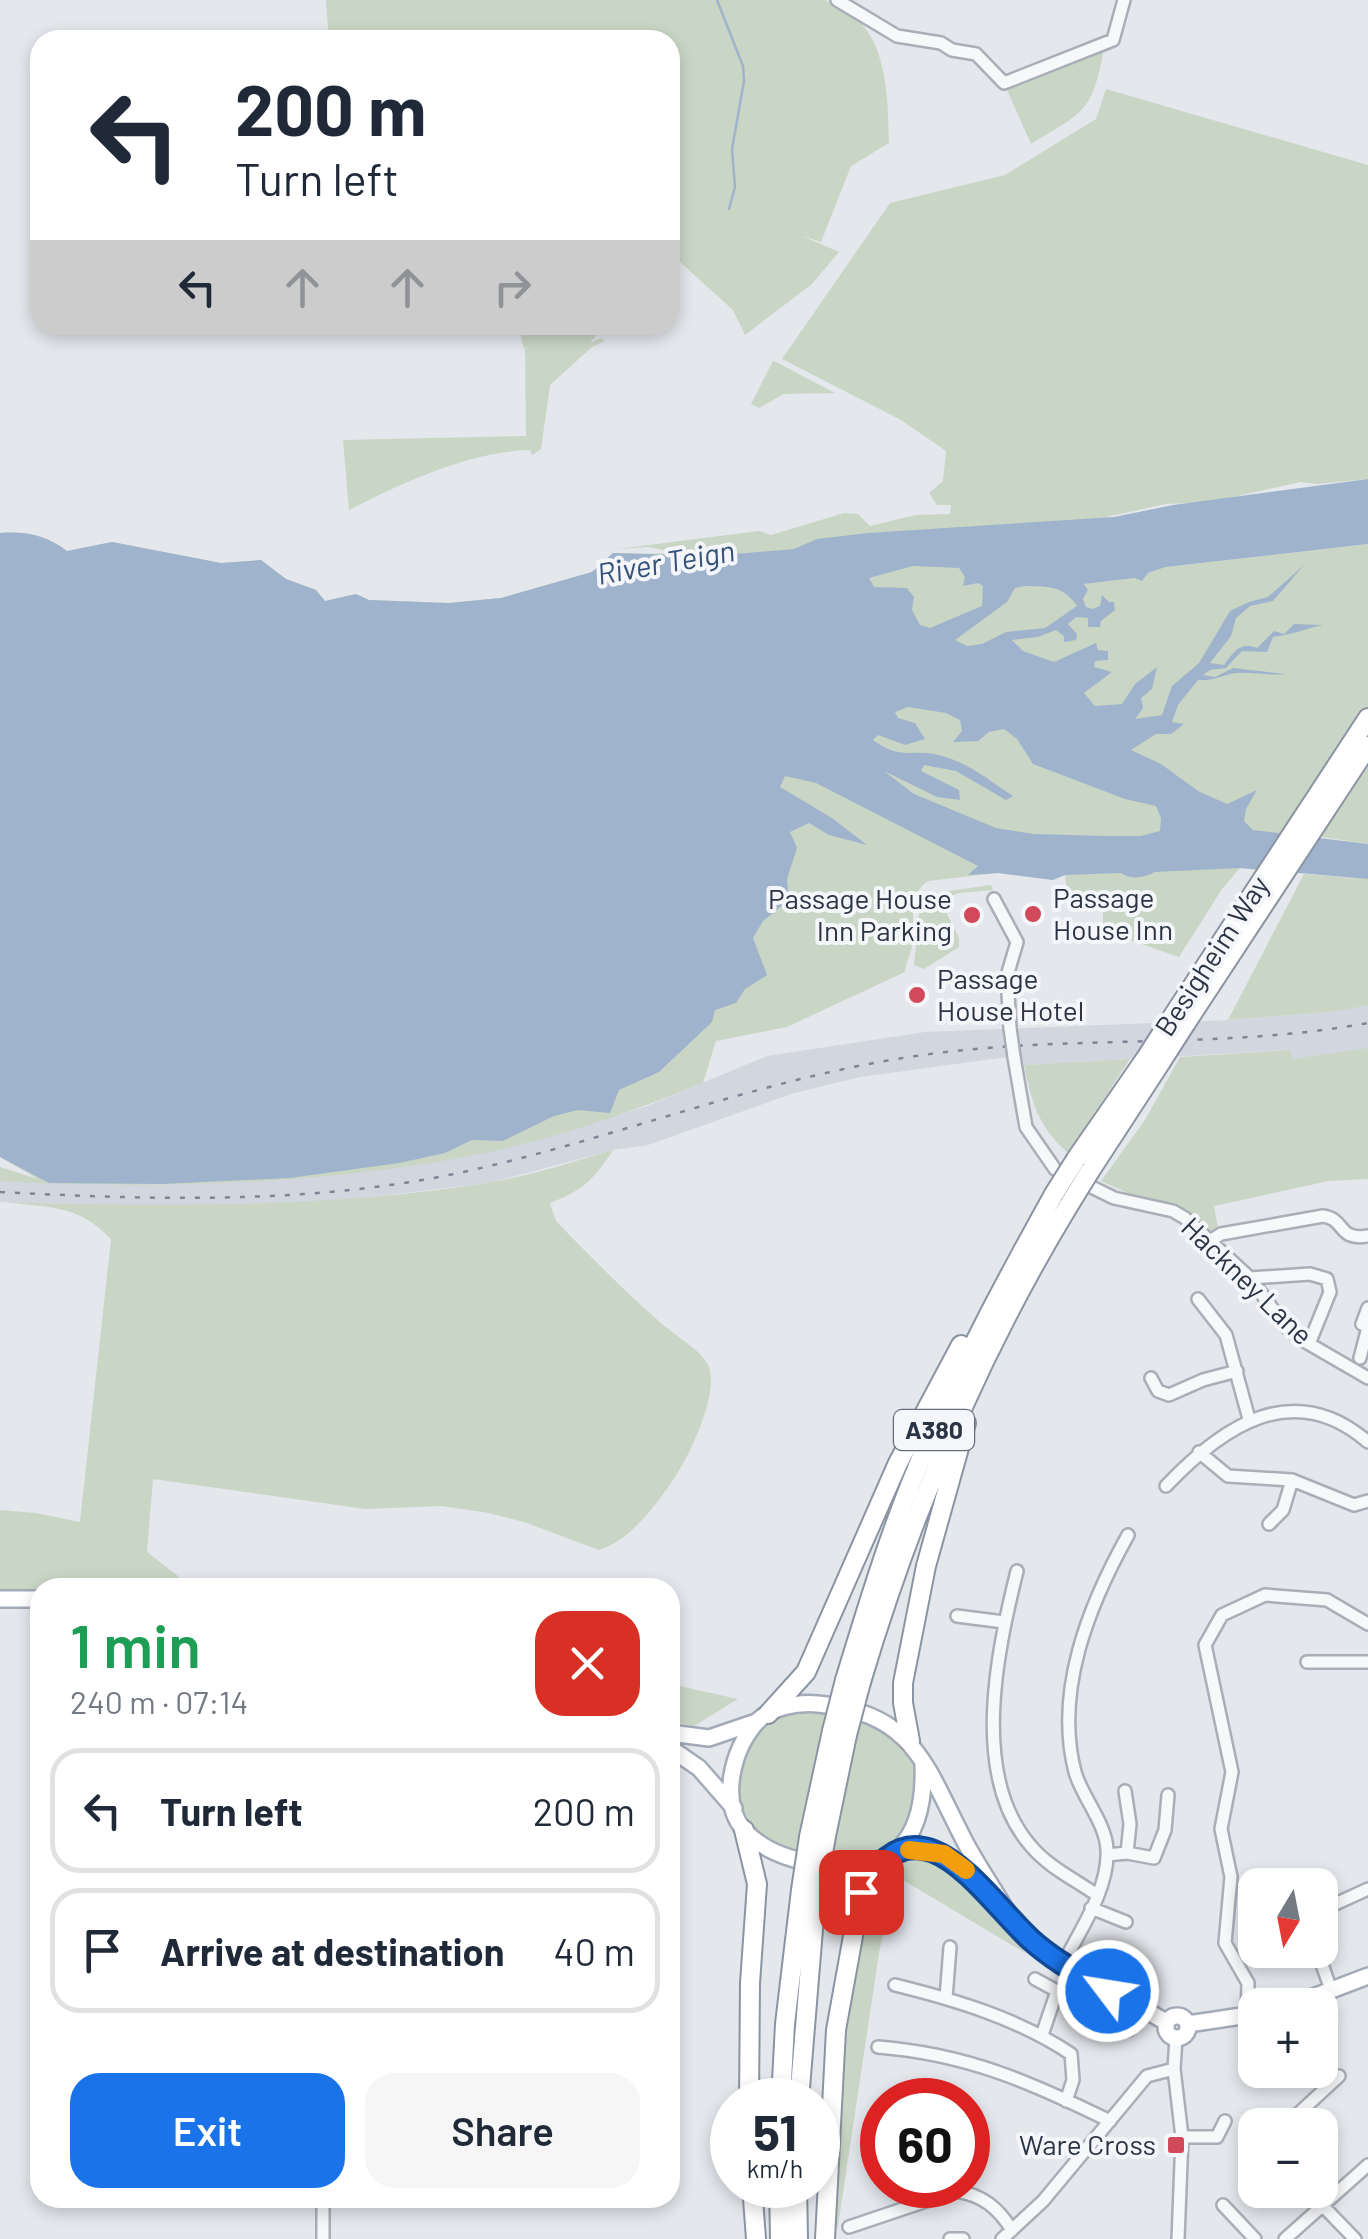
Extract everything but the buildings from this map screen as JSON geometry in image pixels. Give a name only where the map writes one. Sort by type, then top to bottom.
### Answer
[{"type":"highway","name":"Besigheim Way","points":[[1061,1200],[1178,1023],[1368,718]]},
{"type":"highway","name":"Besigheim Way","points":[[1230,941],[1368,746]]},
{"type":"highway","name":"A380","points":[[762,1718],[806,1672],[920,1420],[978,1315],[1061,1200]]},
{"type":"highway","name":"A380","points":[[853,1681],[956,1420],[1061,1200]]},
{"type":"highway","name":"A380","points":[[781,2078],[785,2024],[818,1837],[876,1580],[918,1464],[1008,1277]]},
{"type":"highway","name":"A380","points":[[910,1741],[903,1684],[926,1566],[959,1443],[1004,1320]]},
{"type":"highway","points":[[744,1830],[757,1884],[750,1983],[749,2078]]},
{"type":"highway","points":[[825,2239],[836,2030],[861,1892],[890,1854]]},
{"type":"highway","name":"A380","points":[[800,2078],[808,1891]]},
{"type":"highway","points":[[754,2208],[756,2239]]},
{"type":"highway","points":[[779,2208],[780,2239]]},
{"type":"highway","points":[[797,2208],[798,2239]]},
{"type":"main road","points":[[0,1598],[30,1599]]},
{"type":"main road","points":[[680,1734],[709,1738],[789,1706],[830,1706],[876,1717],[910,1741],[1010,1918]]},
{"type":"main road","points":[[734,1808],[735,1759],[762,1718]]},
{"type":"main road","points":[[680,1755],[699,1768],[734,1808],[744,1830],[772,1850],[797,1860],[840,1868],[860,1867],[890,1854],[934,1851],[956,1862],[1039,1947],[1166,2022]]},
{"type":"main road","points":[[890,1854],[912,1832],[921,1814],[923,1764]]},
{"type":"main road","points":[[1336,1988],[1368,1976]]},
{"type":"main road","points":[[1166,2022],[1178,2015],[1188,2024]]},
{"type":"main road","points":[[1188,2024],[1238,2017]]},
{"type":"main road","points":[[1166,2022],[1167,2032],[1176,2038],[1185,2034],[1188,2024]]},
{"type":"street","points":[[837,0],[897,36],[941,42],[952,50],[976,54],[1004,83],[1113,40],[1124,0]]},
{"type":"street","name":"Hackney Lane","points":[[994,899],[1017,942],[1007,976],[1010,1028],[1026,1127],[1054,1169],[1114,1198],[1173,1211],[1250,1278],[1285,1326],[1368,1378]]},
{"type":"street","points":[[1210,1241],[1222,1234],[1323,1216],[1337,1222],[1345,1234],[1356,1238],[1368,1236]]},
{"type":"street","points":[[1250,1278],[1310,1274],[1327,1280],[1330,1292],[1309,1344]]},
{"type":"street","points":[[1198,1299],[1222,1327],[1249,1420]]},
{"type":"street","points":[[1360,1358],[1368,1326],[1362,1324],[1368,1308]]},
{"type":"street","points":[[1158,1392],[1169,1395],[1237,1371]]},
{"type":"street","points":[[1151,1378],[1162,1406]]},
{"type":"street","points":[[1166,1486],[1199,1452],[1249,1420],[1284,1412],[1304,1412],[1351,1427],[1368,1442]]},
{"type":"street","points":[[1199,1452],[1228,1476],[1292,1480],[1354,1505],[1368,1501]]},
{"type":"street","points":[[1269,1524],[1283,1510],[1292,1480]]},
{"type":"street","points":[[1063,1964],[1094,1902],[1107,1855],[1073,1763],[1071,1697],[1090,1610],[1128,1536]]},
{"type":"street","points":[[1017,1571],[1004,1622],[995,1687],[993,1730],[1003,1792],[1017,1830],[1032,1848],[1094,1902],[1126,1922]]},
{"type":"street","points":[[1248,1988],[1225,1942],[1230,1877],[1221,1829],[1232,1772],[1205,1645],[1222,1615],[1264,1595],[1327,1600],[1368,1624]]},
{"type":"street","points":[[957,1616],[1004,1622]]},
{"type":"street","points":[[1306,1662],[1368,1662]]},
{"type":"street","points":[[1125,1791],[1130,1824],[1128,1853]]},
{"type":"street","points":[[1107,1855],[1128,1853],[1154,1858],[1165,1830],[1168,1795]]},
{"type":"street","points":[[1338,1903],[1368,1889]]},
{"type":"street","points":[[946,1998],[950,1947]]},
{"type":"street","points":[[1036,1979],[1129,2030]]},
{"type":"street","points":[[895,1985],[946,1998],[1042,2035],[1071,2054],[1073,2080],[1066,2100]]},
{"type":"street","points":[[1042,2035],[1057,1991]]},
{"type":"street","points":[[1176,2038],[1174,2069],[1182,2137],[1178,2239]]},
{"type":"street","points":[[878,2047],[927,2051],[978,2064],[1110,2121]]},
{"type":"street","points":[[990,2204],[997,2208],[1007,2235],[1043,2201],[1147,2076],[1174,2069]]},
{"type":"street","points":[[1304,2108],[1339,2076]]},
{"type":"street","points":[[1182,2137],[1217,2137],[1225,2121]]},
{"type":"street","points":[[1338,2191],[1368,2165]]},
{"type":"street","points":[[1223,2205],[1256,2239]]},
{"type":"street","points":[[322,2208],[323,2239]]},
{"type":"street","points":[[849,2227],[901,2208]]},
{"type":"street","points":[[1286,2239],[1319,2208]]},
{"type":"street","points":[[1325,2208],[1355,2239]]},
{"type":"street","points":[[950,2239],[963,2239]]},
{"type":"shaded area","points":[[1368,1005],[1368,1048],[1348,1053],[1291,1059],[1289,1050],[1024,1065],[1021,1055],[860,1077],[791,1094],[648,1145],[613,1150],[489,1183],[346,1200],[259,1205],[0,1202],[0,1181],[162,1184],[290,1178],[411,1165],[523,1144],[647,1106],[767,1056],[925,1032],[1228,1020]]},
{"type":"green space","points":[[326,0],[825,0],[859,21],[876,47],[884,78],[889,143],[851,166],[821,242],[802,236],[839,252],[812,284],[745,335],[733,310],[680,262],[680,30],[328,30]]},
{"type":"green space","points":[[1104,48],[1095,86],[1083,108],[1031,144],[1004,83]]},
{"type":"green space","points":[[1106,89],[1368,165],[1368,479],[1300,482],[1211,502],[1166,504],[1106,517],[1114,517],[603,591],[255,619],[0,533],[35,535],[67,551],[112,542],[221,563],[261,560],[286,579],[316,590],[325,601],[356,594],[369,600],[448,603],[501,598],[592,572],[613,553],[686,554],[648,547],[617,549],[759,531],[771,535],[844,513],[858,514],[870,526],[915,515],[950,514],[951,505],[937,505],[929,493],[943,481],[946,451],[901,420],[782,359],[890,203],[1005,175],[1096,119]]},
{"type":"green space","points":[[520,335],[597,335],[590,343],[601,338],[605,341],[592,347],[550,385],[541,449],[532,455],[530,450],[507,452],[461,462],[349,510],[343,440],[526,436],[528,347],[524,349]]},
{"type":"green space","points":[[773,361],[835,393],[784,394],[759,408],[751,404]]},
{"type":"green space","points":[[1368,544],[1368,844],[1301,834],[1278,872],[1240,868],[1179,957],[1107,932],[1103,902],[1069,906],[1065,875],[1053,880],[998,873],[928,881],[915,900],[913,941],[905,972],[787,1027],[716,1041],[703,1083],[591,1124],[461,1157],[330,1176],[195,1184],[0,1181],[0,1167],[38,1179],[0,1157],[0,647],[957,553],[1083,584],[1135,578],[1166,567]]},
{"type":"green space","points":[[1304,874],[1368,879],[1368,1005],[1228,1020]]},
{"type":"green space","points":[[991,885],[993,890],[959,893],[940,900],[959,938],[959,947],[924,969],[914,965],[921,895]]},
{"type":"green space","points":[[1368,1048],[1368,1179],[1329,1181],[1214,1206],[1218,1229],[1206,1233],[1189,1210],[1141,1199],[1101,1181],[1145,1120],[1180,1057],[1290,1050],[1292,1059]]},
{"type":"green space","points":[[1130,1059],[1068,1153],[1038,1113],[1024,1065]]},
{"type":"green space","points":[[613,1150],[587,1182],[550,1203],[556,1221],[666,1328],[698,1352],[711,1374],[702,1421],[681,1467],[651,1509],[622,1538],[599,1550],[489,1513],[442,1506],[365,1509],[153,1479],[147,1552],[180,1578],[30,1578],[30,1592],[0,1590],[0,1510],[80,1522],[111,1239],[74,1213],[5,1202],[186,1205],[307,1201],[427,1191],[503,1180]]},
{"type":"green space","points":[[680,1686],[738,1699],[694,1726],[680,1723]]},
{"type":"green space","points":[[817,1708],[879,1724],[911,1757],[918,1779],[913,1817],[894,1845],[873,1857],[846,1863],[784,1850],[758,1834],[741,1806],[738,1767],[757,1730],[786,1712]]},
{"type":"green space","points":[[914,1859],[936,1860],[953,1871],[1027,1954],[898,1877],[879,1953],[838,2226],[829,2235],[831,2208],[840,2208],[841,2054],[862,1926],[870,1895],[890,1868]]},
{"type":"water","name":"River Teign","points":[[1368,479],[1368,544],[1166,567],[1148,573],[1142,581],[1135,578],[1084,584],[1088,590],[1083,599],[1086,607],[1100,606],[1102,595],[1114,602],[1115,610],[1101,621],[1100,627],[1088,627],[1088,618],[1076,617],[1068,624],[1077,634],[1076,640],[1064,642],[1064,636],[1056,630],[1012,640],[1023,651],[1054,662],[1096,643],[1098,650],[1108,651],[1108,660],[1095,661],[1094,667],[1112,672],[1084,693],[1095,706],[1122,704],[1135,684],[1157,667],[1152,689],[1141,698],[1143,708],[1135,719],[1162,715],[1172,686],[1199,663],[1230,611],[1268,597],[1304,565],[1273,601],[1250,606],[1236,618],[1231,636],[1210,663],[1224,665],[1238,649],[1257,648],[1274,631],[1284,634],[1294,624],[1323,625],[1273,637],[1267,652],[1242,651],[1226,668],[1203,675],[1215,677],[1233,668],[1286,674],[1237,673],[1210,680],[1198,680],[1178,705],[1172,722],[1184,724],[1171,734],[1156,734],[1131,750],[1227,804],[1257,790],[1244,821],[1253,830],[1368,844],[1368,879],[1240,868],[1155,872],[1138,877],[1121,873],[1065,875],[1053,880],[998,873],[968,875],[978,866],[816,783],[785,776],[780,787],[832,818],[867,845],[829,835],[809,823],[790,832],[797,848],[787,879],[789,900],[763,921],[753,938],[767,975],[745,989],[736,1003],[715,1010],[712,1022],[659,1072],[619,1090],[610,1113],[578,1110],[554,1116],[503,1141],[472,1140],[445,1153],[399,1163],[290,1178],[162,1184],[49,1183],[0,1157],[0,533],[35,535],[67,551],[112,542],[221,563],[261,560],[286,579],[316,590],[325,601],[356,594],[369,600],[449,603],[501,598],[592,572],[613,553],[710,556],[794,549],[817,539],[868,533],[1114,517],[1173,505]],"holes":[[[913,566],[959,568],[965,577],[963,586],[983,586],[982,606],[930,628],[920,625],[912,610],[914,597],[907,588],[874,587],[869,578]],[[1015,588],[1055,589],[1077,606],[1045,628],[1006,632],[982,644],[967,646],[955,640],[1007,602]],[[908,707],[946,713],[960,720],[962,731],[953,742],[978,741],[989,732],[1004,729],[1017,739],[1033,764],[1125,799],[1156,806],[1161,818],[1160,831],[1141,836],[1034,834],[996,828],[914,794],[884,771],[937,797],[960,800],[959,790],[921,771],[924,765],[956,771],[1006,800],[1013,796],[952,759],[892,751],[873,740],[878,735],[905,745],[925,739],[915,723],[898,718],[895,712]]]},
{"type":"waterway","points":[[717,0],[743,66],[744,81],[732,149],[735,187],[729,209]]},
{"type":"railway","points":[[0,1192],[176,1198],[352,1190],[468,1171],[808,1077],[923,1055],[1034,1045],[1257,1036],[1368,1023]]},
{"type":"slow traffic","points":[[909,1850],[944,1854],[966,1870]]},
{"type":"place","name":"Passage House Inn","points":[[1033,914]]},
{"type":"place","name":"Passage House Inn Parking","points":[[972,915]]},
{"type":"place","name":"Passage House Hotel","points":[[917,995]]},
{"type":"place","name":"Ware Cross","points":[[1176,2145]]},
{"type":"route","points":[[861,1892],[883,1859],[897,1850],[944,1854],[965,1869],[1039,1947],[1108,1991]]}]
